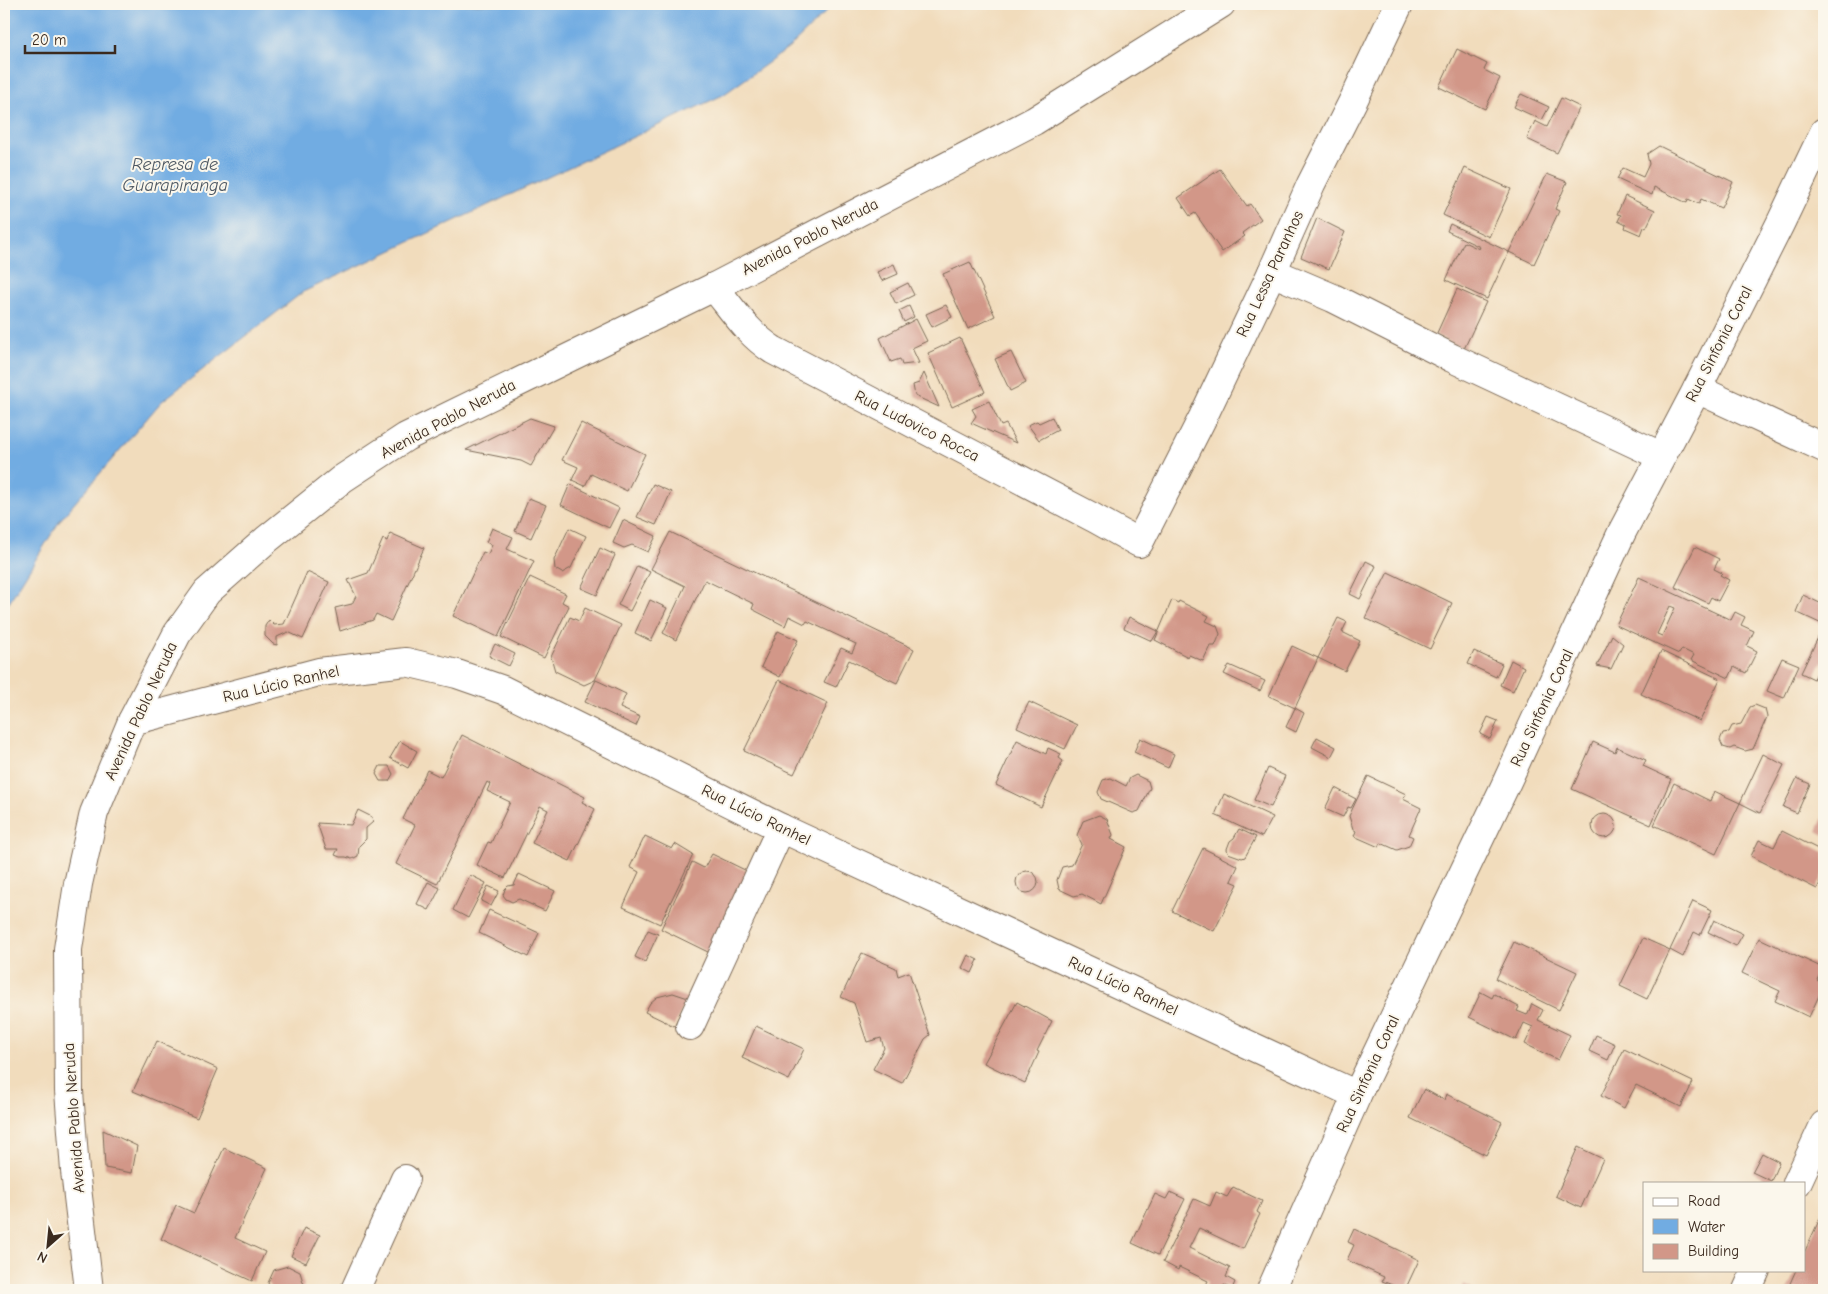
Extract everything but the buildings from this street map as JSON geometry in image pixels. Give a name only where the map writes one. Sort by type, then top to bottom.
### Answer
[{"type":"street","name":"Avenida Pablo Neruda","points":[[89,1290],[69,1091],[68,949],[78,884],[94,813],[132,722],[176,634],[207,592],[266,540],[342,479],[406,437],[714,287],[1034,122],[1221,4]]},
{"type":"street","name":"Rua Lessa Paranhos","points":[[1139,543],[1195,434],[1272,272],[1311,184],[1399,4]]},
{"type":"street","name":"Rua Sinfonia Coral","points":[[1271,1290],[1357,1095],[1504,788],[1622,532],[1697,389],[1824,132]]},
{"type":"street","points":[[1272,272],[1333,298],[1452,358],[1661,456]]},
{"type":"street","name":"Rua Ludovico Rocca","points":[[714,287],[739,316],[748,332],[773,350],[1139,543]]},
{"type":"street","points":[[1697,389],[1824,448]]},
{"type":"street","name":"Rua Lúcio Ranhel","points":[[132,722],[319,672],[406,662],[457,674],[503,690],[781,828],[1357,1095]]},
{"type":"street","points":[[690,1026],[781,828]]},
{"type":"street","points":[[1797,1182],[1824,1125]]},
{"type":"street","points":[[355,1290],[405,1179]]},
{"type":"street","points":[[1747,1290],[1755,1272]]},
{"type":"water","name":"Represa de Guarapiranga","points":[[4,4],[834,4],[789,48],[723,95],[303,292],[161,402],[61,519],[4,610]]}]
